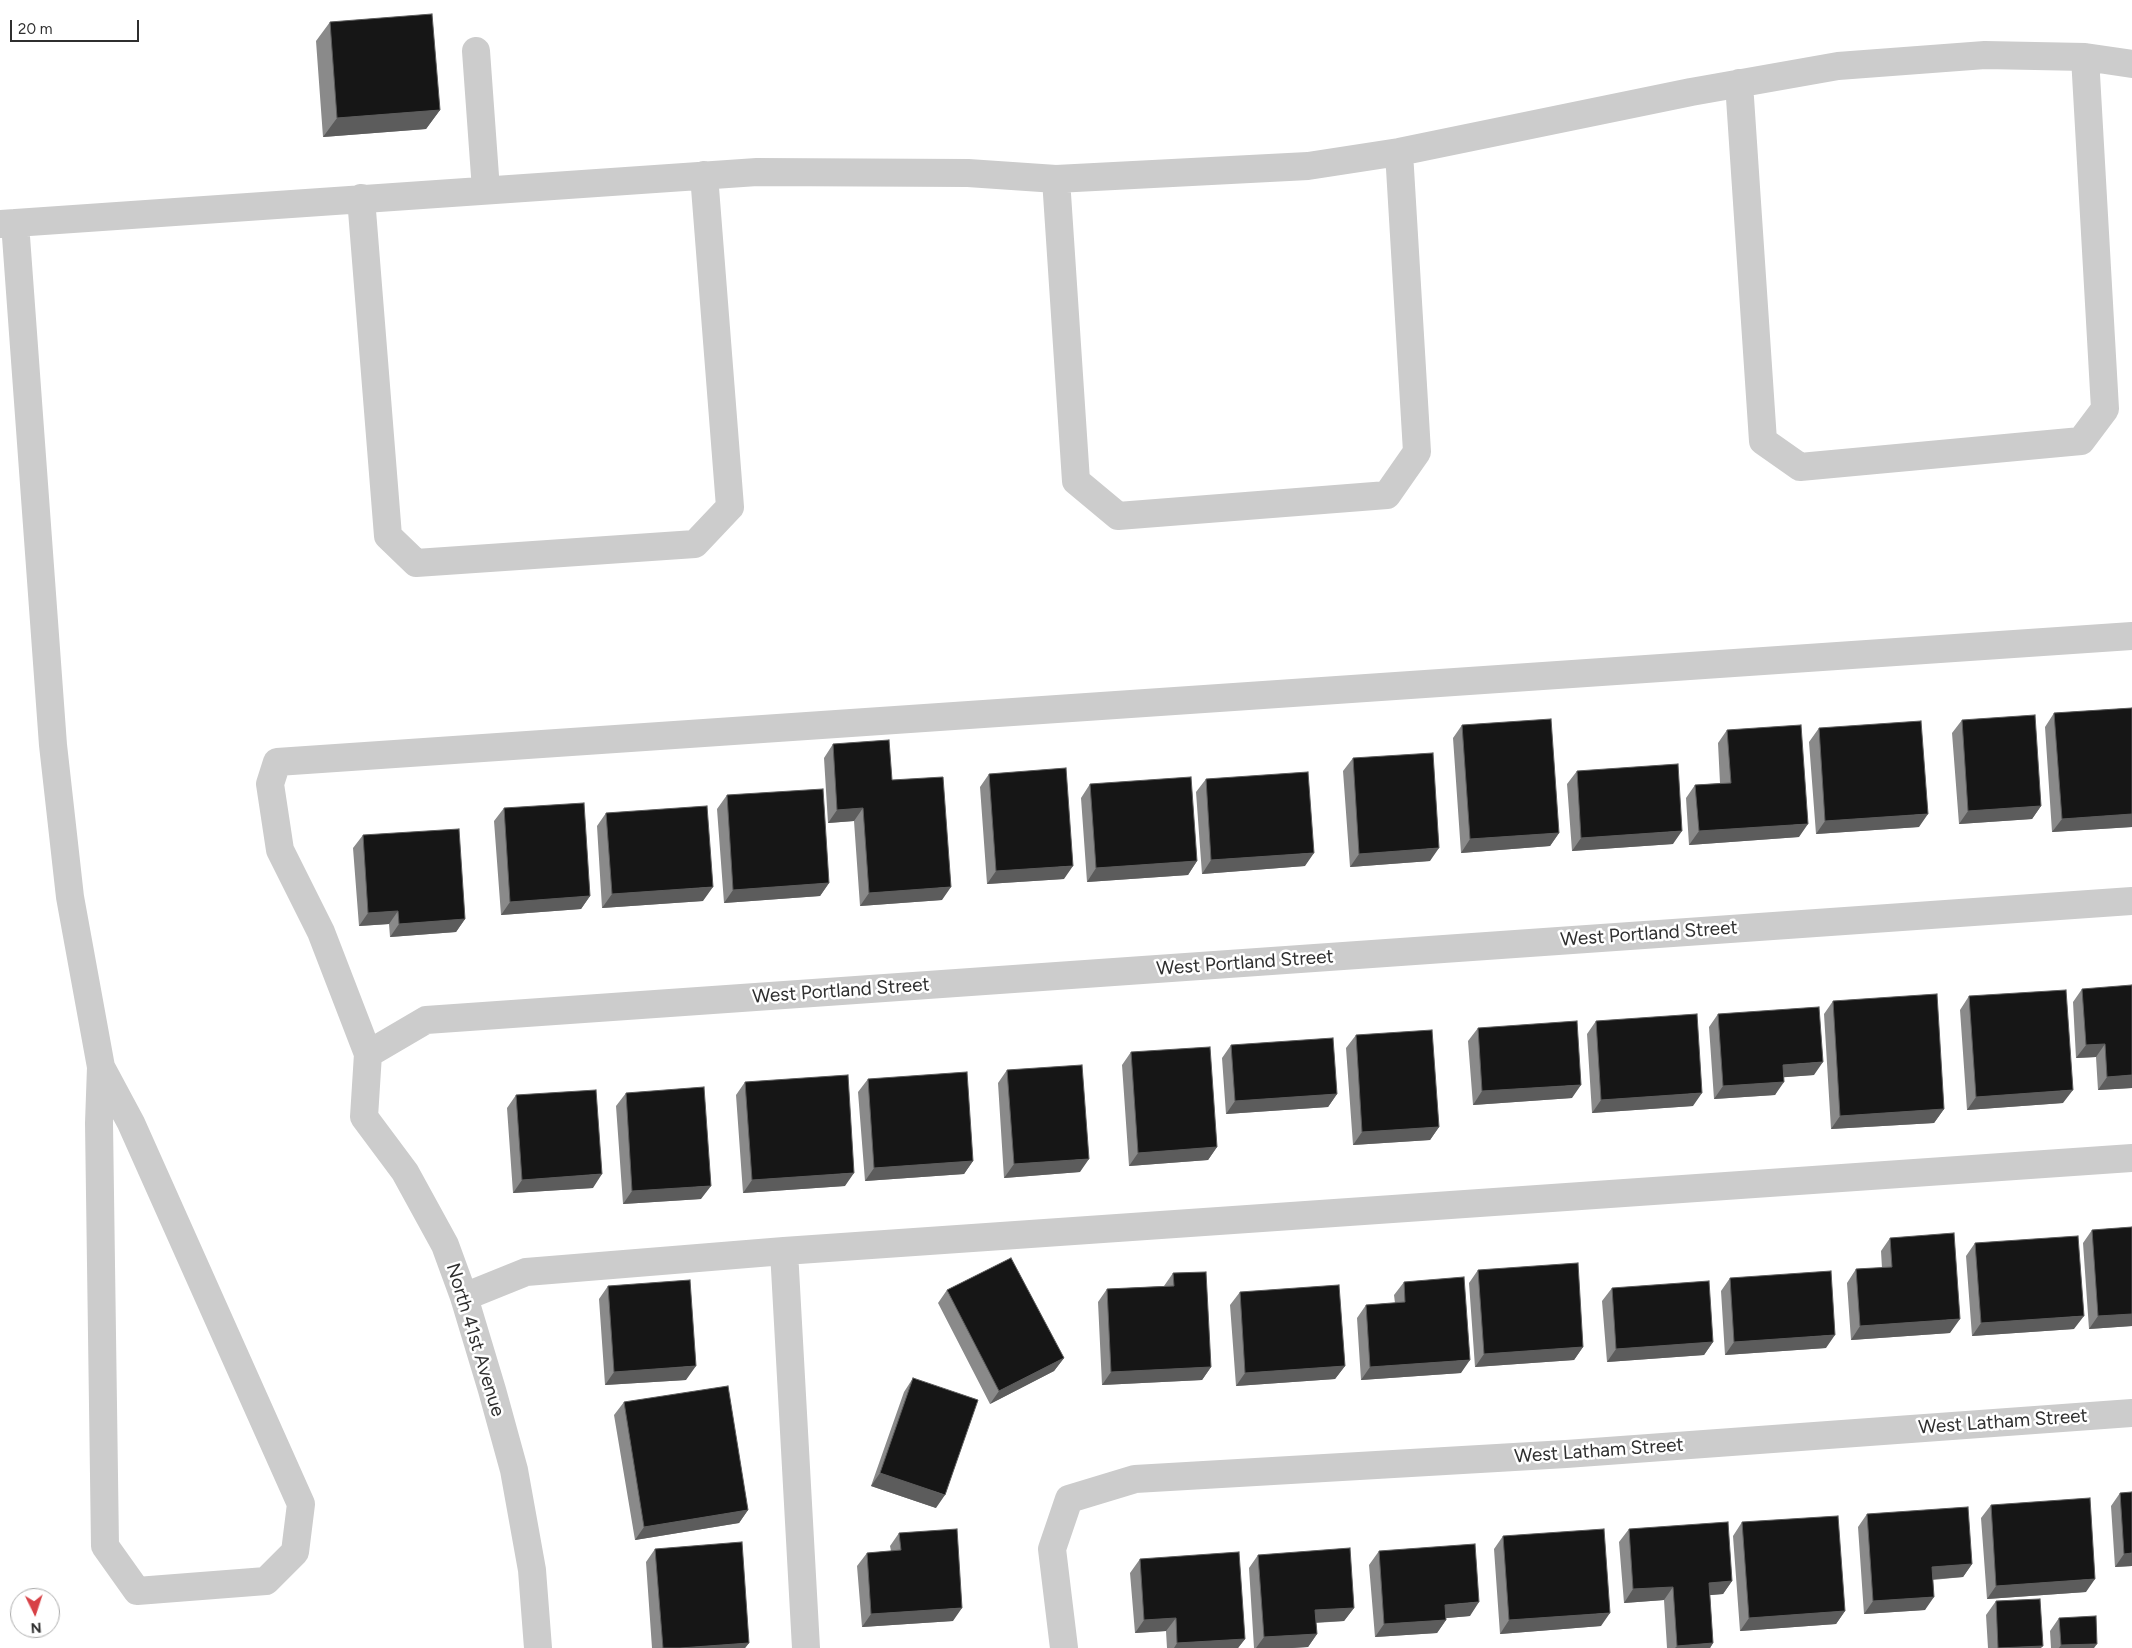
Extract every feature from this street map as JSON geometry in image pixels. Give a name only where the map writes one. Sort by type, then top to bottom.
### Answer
[{"type":"street","points":[[476,51],[486,190]]},
{"type":"street","points":[[101,1067],[131,1123],[301,1504],[295,1552],[266,1581],[137,1591],[105,1546],[99,1123],[101,1067],[70,897],[52,745],[7,223],[757,172],[968,173],[1056,179],[1308,166],[1399,152],[1739,83],[1838,66],[1985,55],[2085,57],[2132,64]]},
{"type":"street","points":[[1739,83],[1763,441],[1800,467],[2081,441],[2105,410],[2085,57]]},
{"type":"street","points":[[1056,179],[1076,481],[1118,516],[1387,496],[1417,452],[1399,152]]},
{"type":"street","points":[[361,198],[388,536],[416,563],[695,544],[730,507],[704,175]]},
{"type":"street","points":[[368,1054],[321,932],[280,850],[270,784],[277,762],[2132,636]]},
{"type":"street","name":"West Portland Street","points":[[368,1054],[426,1020],[2132,901]]},
{"type":"street","name":"North 41st Avenue","points":[[368,1054],[364,1117],[409,1180],[445,1245],[464,1297],[514,1470],[532,1570],[538,1648]]},
{"type":"street","points":[[464,1297],[526,1272],[784,1251],[2132,1158]]},
{"type":"street","points":[[784,1251],[806,1648]]},
{"type":"street","name":"West Latham Street","points":[[1064,1648],[1052,1550],[1069,1499],[1135,1478],[1566,1454],[2132,1413]]},
{"type":"building","points":[[432,14],[440,110],[337,118],[330,22]]},
{"type":"building","points":[[2132,708],[2132,814],[2062,819],[2054,713]]},
{"type":"building","points":[[2035,715],[2041,806],[1968,811],[1962,720]]},
{"type":"building","points":[[1551,719],[1559,833],[1470,839],[1462,725]]},
{"type":"building","points":[[1921,721],[1928,814],[1825,821],[1819,728]]},
{"type":"building","points":[[1801,725],[1808,824],[1699,831],[1695,785],[1731,783],[1727,730]]},
{"type":"building","points":[[889,740],[892,780],[943,777],[951,887],[869,893],[863,808],[837,810],[833,744]]},
{"type":"building","points":[[1433,753],[1439,848],[1359,854],[1353,758]]},
{"type":"building","points":[[1678,764],[1682,831],[1581,838],[1577,771]]},
{"type":"building","points":[[1066,768],[1073,866],[996,871],[989,774]]},
{"type":"building","points":[[1308,772],[1314,853],[1211,860],[1206,779]]},
{"type":"building","points":[[1191,777],[1197,861],[1096,868],[1090,784]]},
{"type":"building","points":[[823,789],[829,883],[733,890],[727,795]]},
{"type":"building","points":[[584,803],[590,896],[510,902],[504,808]]},
{"type":"building","points":[[707,806],[713,887],[612,894],[606,813]]},
{"type":"building","points":[[459,829],[465,919],[399,924],[398,911],[368,913],[363,835]]},
{"type":"building","points":[[2132,985],[2132,1075],[2107,1077],[2105,1044],[2086,1045],[2082,989]]},
{"type":"building","points":[[2066,990],[2073,1090],[1976,1097],[1969,996]]},
{"type":"building","points":[[1937,994],[1944,1109],[1840,1116],[1833,1001]]},
{"type":"building","points":[[1819,1007],[1823,1062],[1783,1065],[1784,1082],[1723,1086],[1718,1014]]},
{"type":"building","points":[[1697,1014],[1702,1093],[1601,1100],[1596,1021]]},
{"type":"building","points":[[1577,1021],[1581,1085],[1482,1091],[1478,1028]]},
{"type":"building","points":[[1432,1030],[1439,1127],[1362,1132],[1356,1035]]},
{"type":"building","points":[[1333,1038],[1337,1094],[1235,1101],[1231,1045]]},
{"type":"building","points":[[1210,1047],[1217,1147],[1138,1153],[1131,1052]]},
{"type":"building","points":[[1082,1065],[1089,1159],[1014,1164],[1007,1070]]},
{"type":"building","points":[[967,1072],[973,1161],[874,1168],[868,1079]]},
{"type":"building","points":[[848,1075],[854,1173],[752,1180],[745,1082]]},
{"type":"building","points":[[704,1087],[711,1186],[632,1191],[626,1093]]},
{"type":"building","points":[[596,1090],[602,1174],[522,1180],[516,1095]]},
{"type":"building","points":[[2132,1227],[2132,1314],[2098,1316],[2092,1230]]},
{"type":"building","points":[[1954,1233],[1960,1319],[1860,1326],[1856,1269],[1892,1267],[1890,1238]]},
{"type":"building","points":[[2078,1236],[2084,1316],[1981,1323],[1975,1243]]},
{"type":"building","points":[[1011,1258],[1064,1358],[999,1391],[947,1290]]},
{"type":"building","points":[[1578,1263],[1583,1347],[1484,1354],[1478,1270]]},
{"type":"building","points":[[1831,1271],[1835,1335],[1734,1342],[1730,1278]]},
{"type":"building","points":[[1206,1272],[1211,1367],[1111,1372],[1107,1289],[1174,1286],[1173,1273]]},
{"type":"building","points":[[1464,1277],[1470,1360],[1370,1367],[1366,1305],[1405,1302],[1404,1282]]},
{"type":"building","points":[[690,1280],[696,1366],[614,1372],[608,1286]]},
{"type":"building","points":[[1709,1281],[1713,1342],[1616,1349],[1612,1288]]},
{"type":"building","points":[[1339,1285],[1345,1366],[1245,1373],[1240,1292]]},
{"type":"building","points":[[913,1378],[978,1400],[945,1495],[880,1473]]},
{"type":"building","points":[[728,1386],[748,1510],[644,1527],[624,1402]]},
{"type":"building","points":[[2132,1492],[2132,1553],[2124,1554],[2120,1493]]},
{"type":"building","points":[[2090,1498],[2095,1579],[1996,1586],[1991,1505]]},
{"type":"building","points":[[1968,1507],[1972,1564],[1932,1567],[1934,1597],[1873,1601],[1867,1514]]},
{"type":"building","points":[[1838,1516],[1845,1611],[1749,1618],[1742,1522]]},
{"type":"building","points":[[1728,1522],[1732,1581],[1709,1583],[1713,1643],[1677,1646],[1673,1587],[1633,1589],[1629,1529]]},
{"type":"building","points":[[957,1529],[962,1608],[871,1614],[867,1553],[901,1550],[899,1533]]},
{"type":"building","points":[[1604,1529],[1610,1613],[1509,1620],[1503,1536]]},
{"type":"building","points":[[742,1542],[749,1643],[663,1648],[655,1549]]},
{"type":"building","points":[[1475,1544],[1479,1602],[1445,1605],[1446,1620],[1384,1624],[1379,1551]]},
{"type":"building","points":[[1350,1548],[1354,1608],[1315,1610],[1317,1634],[1264,1637],[1258,1555]]},
{"type":"building","points":[[1239,1552],[1245,1639],[1177,1643],[1176,1618],[1144,1620],[1140,1559]]},
{"type":"building","points":[[2040,1599],[2043,1646],[1998,1648],[1996,1601]]},
{"type":"building","points":[[2096,1616],[2097,1644],[2061,1645],[2059,1618]]}]
